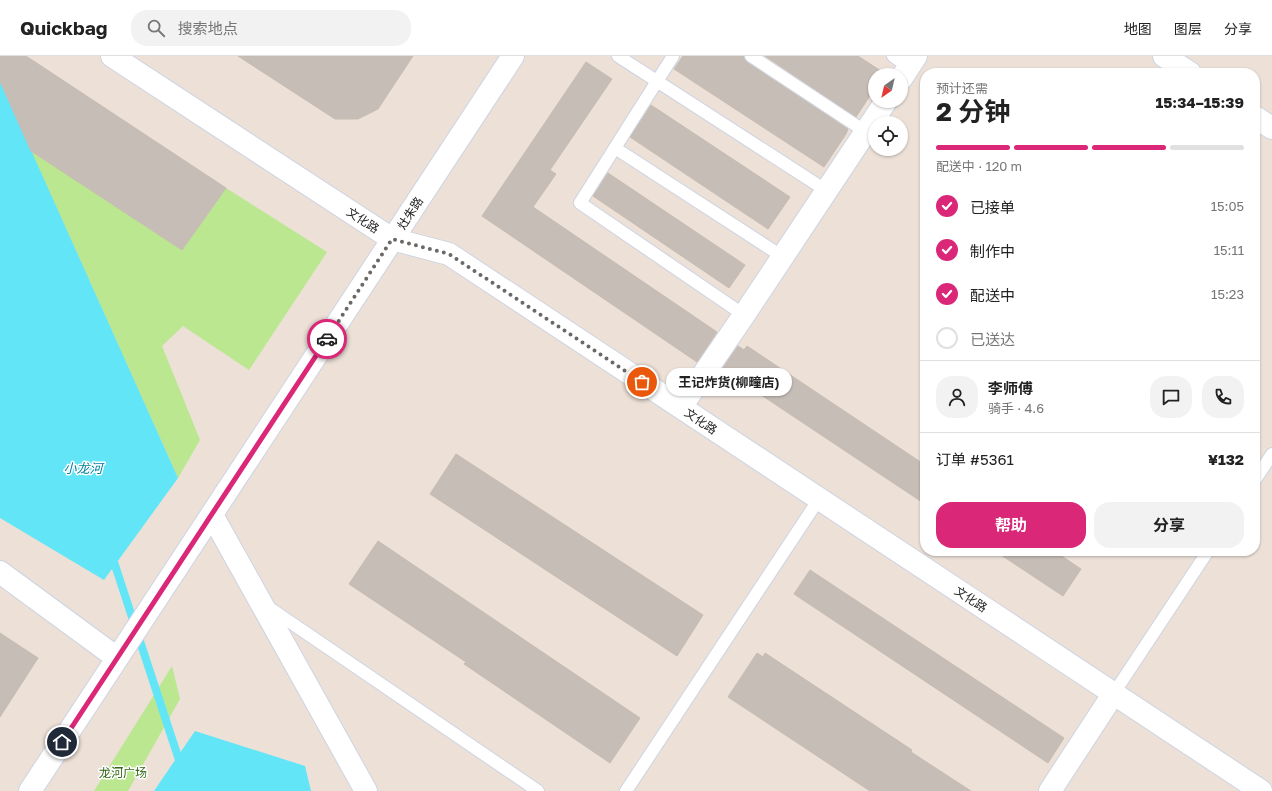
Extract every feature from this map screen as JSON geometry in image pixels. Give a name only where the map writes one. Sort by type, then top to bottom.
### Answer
[{"type":"street","name":"文化路","points":[[112,56],[392,239],[449,254],[1261,791]]},
{"type":"street","name":"灶朱路","points":[[30,791],[513,56]]},
{"type":"street","points":[[1164,56],[1182,68]]},
{"type":"street","points":[[681,407],[881,108]]},
{"type":"street","points":[[1260,120],[1272,128]]},
{"type":"street","points":[[212,514],[366,791]]},
{"type":"street","points":[[0,572],[117,658]]},
{"type":"street","points":[[1050,791],[1114,693]]},
{"type":"lane","points":[[618,56],[827,191]]},
{"type":"lane","points":[[674,56],[580,203],[744,315]]},
{"type":"lane","points":[[751,56],[866,132]]},
{"type":"lane","points":[[615,148],[783,257]]},
{"type":"lane","points":[[1260,472],[1272,454]]},
{"type":"lane","points":[[626,791],[819,499]]},
{"type":"lane","points":[[1114,693],[1205,556]]},
{"type":"lane","points":[[261,602],[538,791]]},
{"type":"green space","points":[[31,151],[182,250],[226,188],[327,252],[249,370],[183,326],[162,346],[200,440],[178,478]]},
{"type":"green space","name":"龙河广场","points":[[172,666],[180,699],[128,791],[94,791]]},
{"type":"water","name":"小龙河","points":[[0,81],[178,478],[104,580],[0,518]]},
{"type":"water","points":[[195,731],[305,766],[311,791],[154,791]]},
{"type":"building","points":[[0,56],[26,56],[226,188],[182,250],[31,151],[0,81]]},
{"type":"building","points":[[238,56],[413,56],[378,109],[358,119],[335,119]]},
{"type":"building","points":[[683,56],[744,56],[747,62],[848,129],[846,134],[824,167],[674,69]]},
{"type":"building","points":[[765,56],[858,56],[876,68],[868,68],[868,99],[856,117]]},
{"type":"building","points":[[586,62],[612,79],[550,170],[556,174],[533,207],[717,332],[697,362],[482,216]]},
{"type":"building","points":[[651,105],[790,197],[768,229],[630,137]]},
{"type":"building","points":[[608,173],[745,265],[729,288],[593,196]]},
{"type":"building","points":[[738,346],[744,350],[747,346],[920,462],[920,501],[722,369]]},
{"type":"building","points":[[456,454],[703,615],[677,656],[430,494]]},
{"type":"building","points":[[378,541],[640,718],[610,763],[464,664],[466,662],[349,584]]},
{"type":"building","points":[[1003,556],[1062,556],[1081,569],[1063,596]]},
{"type":"building","points":[[810,570],[1064,738],[1048,763],[794,594]]},
{"type":"building","points":[[0,633],[38,658],[0,717]]},
{"type":"building","points":[[757,653],[763,657],[765,653],[912,750],[911,752],[971,791],[870,791],[728,697]]},
{"type":"waterway","name":"小龙河","points":[[112,556],[181,766]]},
{"type":"way so far","points":[[327,339],[392,239],[449,254],[642,382]]},
{"type":"place","name":"王记炸货(柳疃店)","points":[[642,382]]},
{"type":"route","points":[[62,742],[327,339]]}]
